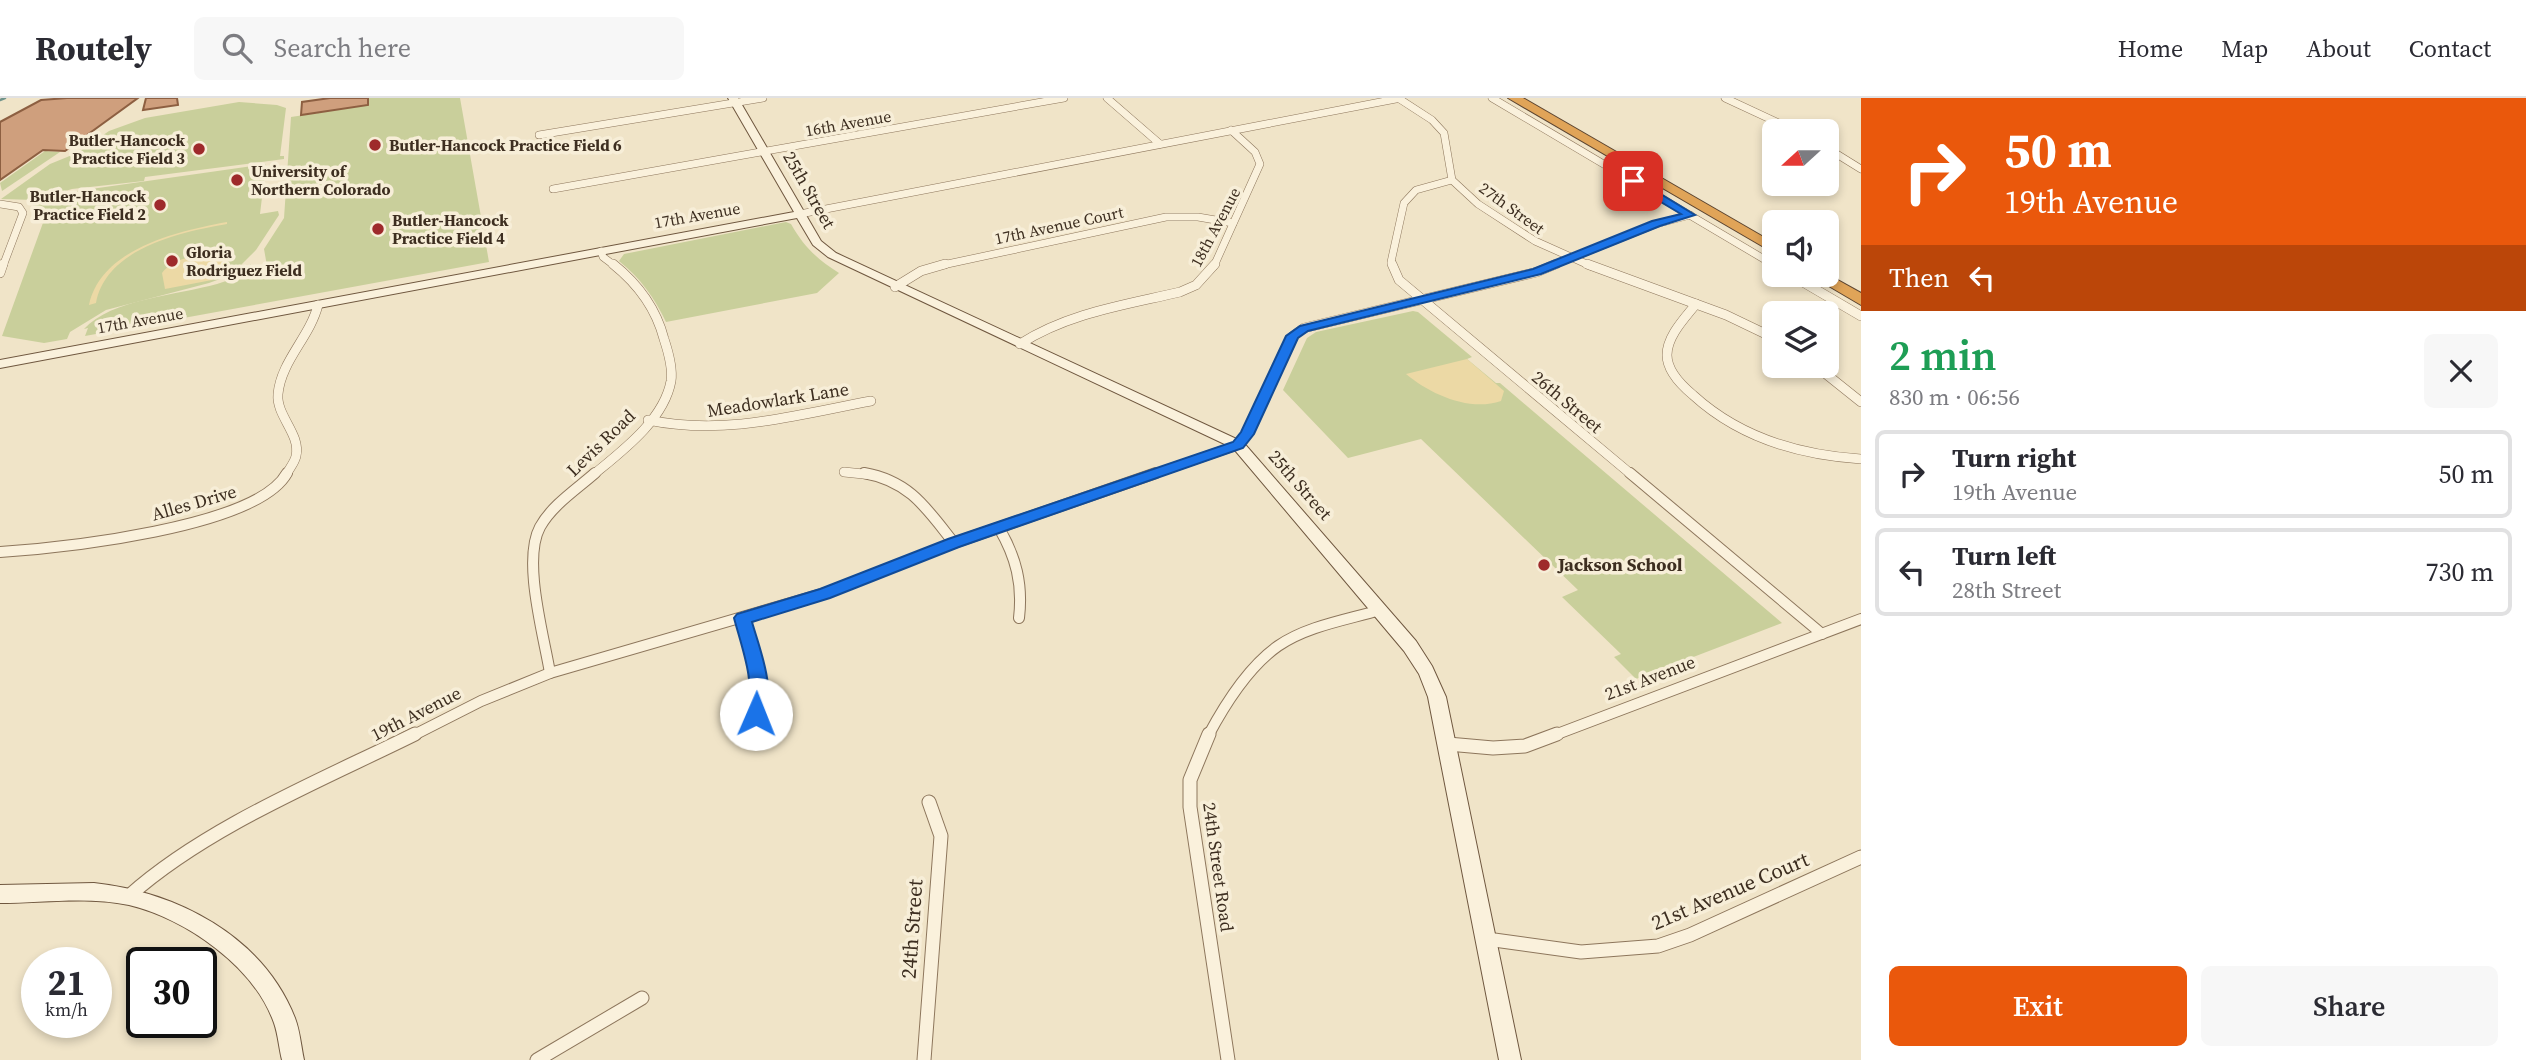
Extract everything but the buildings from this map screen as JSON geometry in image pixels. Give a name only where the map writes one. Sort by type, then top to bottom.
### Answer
[{"type":"highway","points":[[1514,98],[1762,243]]},
{"type":"highway","points":[[1532,98],[1762,231]]},
{"type":"highway","points":[[1839,275],[1861,288]]},
{"type":"highway","points":[[1839,287],[1861,300]]},
{"type":"street","points":[[539,135],[734,100],[763,98]]},
{"type":"street","name":"16th Avenue","points":[[553,189],[1064,98]]},
{"type":"street","points":[[1107,98],[1160,144]]},
{"type":"street","points":[[1400,98],[1432,120],[1444,133],[1452,180]]},
{"type":"street","name":"17th Avenue","points":[[0,364],[318,306],[1400,98]]},
{"type":"street","points":[[1492,98],[1762,258]]},
{"type":"street","points":[[1725,98],[1770,119]]},
{"type":"street","name":"25th Street","points":[[734,100],[822,248],[895,287],[1238,445],[1410,646],[1426,671],[1437,698],[1510,1060]]},
{"type":"street","name":"18th Avenue","points":[[1020,344],[1042,330],[1071,318],[1175,293],[1196,285],[1213,269],[1260,164],[1255,152],[1231,130]]},
{"type":"street","points":[[1839,155],[1861,169]]},
{"type":"street","name":"27th Street","points":[[1452,180],[1530,240],[1570,258],[1738,320],[1762,332]]},
{"type":"street","name":"26th Street","points":[[1452,180],[1432,184],[1410,194],[1404,203],[1391,262],[1399,280],[1822,634]]},
{"type":"street","points":[[0,204],[19,207],[23,213],[0,273]]},
{"type":"street","points":[[1238,445],[1247,434],[1293,336],[1316,324],[1537,272],[1656,224],[1690,215]]},
{"type":"street","name":"17th Avenue Court","points":[[895,287],[921,271],[950,262],[1161,218],[1198,217],[1233,223]]},
{"type":"street","name":"Levis Road","points":[[550,673],[533,563],[538,531],[555,508],[622,448],[648,420],[664,402],[671,382],[663,332],[655,312],[642,290],[603,257],[601,251]]},
{"type":"street","points":[[1811,287],[1861,316]]},
{"type":"street","points":[[1696,304],[1673,338],[1667,357],[1674,374],[1692,395],[1731,422],[1771,442],[1828,457],[1861,459]]},
{"type":"street","name":"Alles Drive","points":[[0,552],[159,531],[238,509],[281,483],[291,471],[296,457],[295,444],[277,405],[282,375],[315,317],[318,306]]},
{"type":"street","points":[[1831,378],[1861,402]]},
{"type":"street","name":"Meadowlark Lane","points":[[648,420],[672,427],[717,429],[872,401]]},
{"type":"street","name":"19th Avenue","points":[[129,896],[160,868],[251,816],[481,701],[550,673],[825,593],[954,543],[1238,445]]},
{"type":"street","points":[[844,472],[865,472],[906,485],[954,543]]},
{"type":"street","points":[[999,528],[1012,548],[1023,593],[1019,618]]},
{"type":"street","name":"24th Street Road","points":[[1228,1060],[1190,807],[1190,780],[1203,745],[1244,678],[1276,647],[1306,632],[1380,610]]},
{"type":"street","points":[[743,618],[755,664],[759,704],[744,736]]},
{"type":"street","name":"21st Avenue","points":[[1448,744],[1493,748],[1525,746],[1861,619]]},
{"type":"street","name":"24th Street","points":[[924,1060],[941,836],[929,802]]},
{"type":"street","name":"21st Avenue Court","points":[[1487,939],[1581,952],[1658,946],[1690,935],[1861,857]]},
{"type":"street","points":[[0,894],[94,892],[129,896],[195,921],[251,965],[269,990],[285,1021],[293,1060]]},
{"type":"street","points":[[537,1060],[642,998]]},
{"type":"green space","points":[[357,98],[460,98],[489,262],[85,336],[88,328],[84,329],[96,319],[128,304],[217,284],[232,279],[251,264],[251,269],[267,266],[264,249],[284,218],[291,117],[357,107]]},
{"type":"green space","points":[[239,102],[286,108],[280,156],[284,156],[284,159],[145,177],[144,181],[72,189],[35,200],[1,199],[50,164],[77,153],[109,131],[145,118]]},
{"type":"green space","points":[[45,151],[60,152],[2,191],[0,183]]},
{"type":"green space","points":[[266,164],[260,214],[278,211],[279,215],[256,250],[231,275],[106,310],[70,332],[67,339],[44,343],[2,336],[48,209],[32,211],[34,203],[70,192]]},
{"type":"green space","points":[[786,222],[791,224],[812,252],[839,273],[817,293],[666,322],[646,289],[619,261],[624,254]]},
{"type":"green space","points":[[1418,312],[1472,357],[1467,359],[1496,383],[1500,383],[1782,623],[1636,679],[1614,657],[1621,654],[1562,597],[1578,590],[1421,439],[1348,458],[1283,390],[1307,338],[1316,332]]},
{"type":"sand","points":[[227,222],[168,238],[130,256],[114,269],[103,284],[96,303],[89,305],[96,285],[109,269],[125,256],[165,237]]},
{"type":"sand","points":[[225,252],[224,272],[212,280],[165,289],[162,273],[175,262]]},
{"type":"sand","points":[[1467,359],[1504,391],[1501,401],[1489,404],[1463,403],[1426,388],[1406,374]]},
{"type":"waterway","points":[[0,100],[5,98]]},
{"type":"place","name":"Butler-Hancock Practice Field 6","points":[[375,145]]},
{"type":"place","name":"Butler-Hancock Practice Field 3","points":[[199,149]]},
{"type":"place","name":"University of Northern Colorado","points":[[237,180]]},
{"type":"place","name":"Butler-Hancock Practice Field 2","points":[[160,205]]},
{"type":"place","name":"Butler-Hancock Practice Field 4","points":[[378,229]]},
{"type":"place","name":"Gloria Rodriguez Field","points":[[172,261]]},
{"type":"place","name":"Jackson School","points":[[1544,565]]},
{"type":"route","points":[[756,714],[759,704],[755,664],[743,618],[825,593],[954,543],[1238,445],[1247,434],[1293,336],[1304,328],[1537,272],[1656,224],[1690,215],[1633,181]]}]
